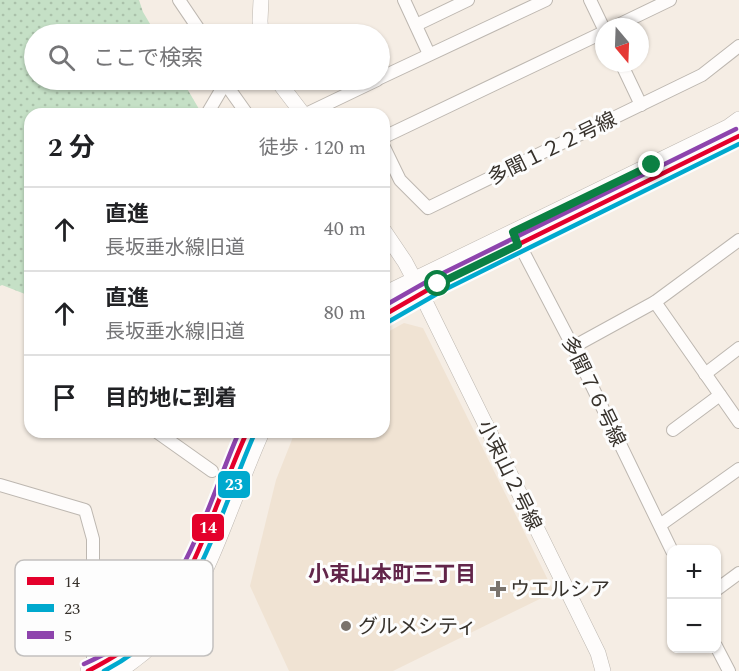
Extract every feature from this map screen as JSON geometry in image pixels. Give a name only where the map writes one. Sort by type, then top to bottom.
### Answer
[{"type":"street","points":[[179,0],[195,24]]},
{"type":"street","points":[[258,24],[261,0]]},
{"type":"street","points":[[404,0],[429,54]]},
{"type":"street","points":[[416,25],[468,0]]},
{"type":"street","points":[[390,73],[546,0]]},
{"type":"street","points":[[590,0],[598,18]]},
{"type":"street","points":[[633,18],[670,0]]},
{"type":"street","points":[[390,134],[595,34]]},
{"type":"street","name":"多聞１２２号線","points":[[390,159],[400,180],[428,208],[702,75],[739,46]]},
{"type":"street","points":[[625,72],[641,105]]},
{"type":"street","points":[[210,108],[221,90]]},
{"type":"street","points":[[232,90],[243,108]]},
{"type":"street","points":[[284,90],[299,108]]},
{"type":"street","points":[[317,108],[355,90]]},
{"type":"street","points":[[390,312],[516,239],[736,132]]},
{"type":"street","points":[[390,291],[414,279],[516,239]]},
{"type":"street","name":"多聞７６号線","points":[[516,239],[573,347],[670,545]]},
{"type":"street","name":"小束山２号線","points":[[390,240],[414,279],[598,653],[603,671]]},
{"type":"street","points":[[573,347],[655,303],[739,240]]},
{"type":"street","points":[[655,303],[739,422]]},
{"type":"street","points":[[705,374],[739,348]]},
{"type":"street","points":[[674,430],[720,395]]},
{"type":"street","points":[[165,438],[212,471]]},
{"type":"street","points":[[195,560],[245,438]]},
{"type":"street","points":[[210,560],[260,438]]},
{"type":"street","points":[[660,525],[739,469]]},
{"type":"street","points":[[0,485],[85,510],[93,539],[93,560]]},
{"type":"street","points":[[721,587],[739,573]]},
{"type":"street","points":[[720,653],[729,671]]},
{"type":"street","points":[[92,670],[115,656]]},
{"type":"street","points":[[119,671],[140,656]]},
{"type":"shaded area","points":[[404,323],[423,328],[554,592],[393,671],[289,671],[250,586],[276,480],[293,438],[390,438],[390,331]]},
{"type":"green space","points":[[0,0],[139,0],[150,24],[24,24],[24,90],[188,90],[198,108],[24,108],[24,294],[0,286]]},
{"type":"transit line","name":"5","points":[[390,303],[435,277],[736,129]]},
{"type":"transit line","name":"14","points":[[390,312],[438,284],[739,136]]},
{"type":"transit line","name":"23","points":[[390,321],[442,291],[739,144]]},
{"type":"transit line","name":"5","points":[[185,560],[237,438]]},
{"type":"transit line","name":"14","points":[[194,560],[244,438]]},
{"type":"transit line","name":"23","points":[[203,560],[253,438]]},
{"type":"transit line","name":"5","points":[[84,664],[101,656]]},
{"type":"transit line","name":"14","points":[[88,671],[114,656]]},
{"type":"transit line","name":"23","points":[[104,671],[129,656]]},
{"type":"place","name":"ウエルシア","points":[[498,589]]},
{"type":"place","name":"グルメシティ","points":[[346,626]]},
{"type":"district","name":"小束山本町三丁目","points":[[392,574]]},
{"type":"route","points":[[438,284],[518,245],[513,232],[652,165]]}]
